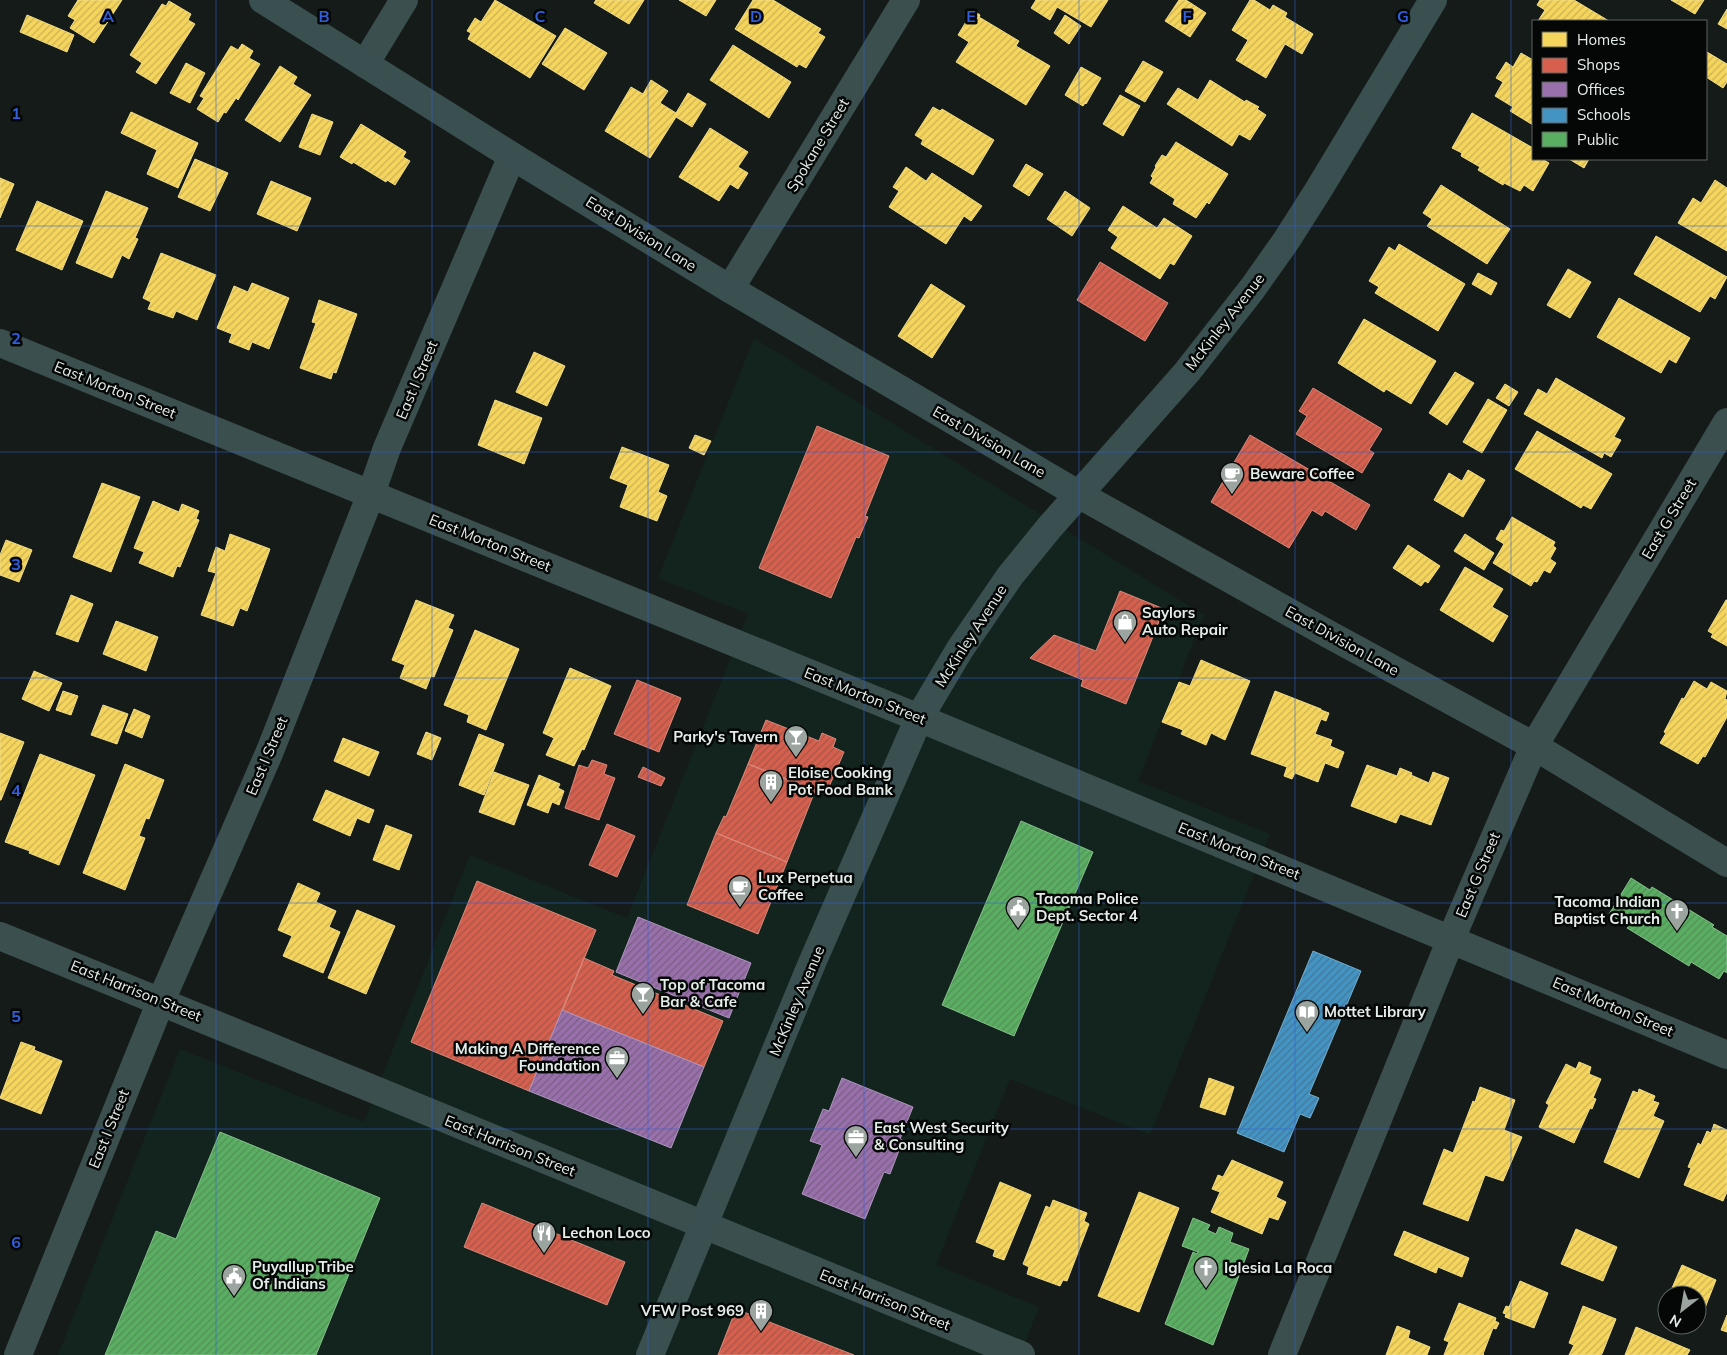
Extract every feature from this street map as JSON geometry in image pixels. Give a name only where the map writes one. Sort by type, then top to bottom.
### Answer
[{"type":"street","name":"East Division Lane","points":[[263,0],[512,156],[730,289],[1078,494],[1534,746],[1727,863]]},
{"type":"street","points":[[365,64],[404,0]]},
{"type":"street","name":"Spokane Street","points":[[730,289],[906,0]]},
{"type":"street","name":"McKinley Avenue","points":[[650,1355],[812,963],[919,718],[960,649],[1010,576],[1078,494],[1187,372],[1252,289],[1286,241],[1319,189],[1433,0]]},
{"type":"street","name":"East I Street","points":[[18,1355],[161,1001],[270,751],[371,494],[387,448],[512,156]]},
{"type":"street","name":"East Morton Street","points":[[0,343],[919,718],[1727,1055]]},
{"type":"street","name":"East G Street","points":[[1282,1355],[1451,939],[1534,746],[1727,422]]},
{"type":"street","name":"East Harrison Street","points":[[0,936],[1021,1355]]},
{"type":"shaded area","points":[[754,338],[1204,615],[1138,781],[1270,834],[1150,1135],[1010,1079],[936,1265],[1039,1307],[1020,1355],[58,1355],[180,1049],[364,1122],[470,855],[627,918],[748,614],[658,578]]},
{"type":"building: Homes","points":[[78,0],[122,0],[94,43],[70,28],[75,20],[68,16]]},
{"type":"building: Homes","points":[[495,0],[556,36],[530,78],[468,39],[471,33],[467,31],[475,18],[481,22]]},
{"type":"building: Homes","points":[[596,0],[644,0],[629,24],[594,3]]},
{"type":"building: Homes","points":[[679,0],[716,0],[706,16]]},
{"type":"building: Homes","points":[[753,0],[773,0],[821,29],[818,33],[825,37],[806,68],[799,64],[797,67],[735,29]]},
{"type":"building: Homes","points":[[1036,0],[1108,0],[1091,27],[1057,7],[1050,20],[1031,8]]},
{"type":"building: Homes","points":[[1179,0],[1186,0],[1206,13],[1190,37],[1165,21]]},
{"type":"building: Homes","points":[[1250,0],[1254,0],[1270,10],[1273,5],[1287,13],[1285,17],[1313,34],[1302,54],[1285,44],[1266,78],[1236,60],[1248,40],[1232,30]]},
{"type":"building: Homes","points":[[1540,0],[1574,0],[1607,20],[1539,20],[1545,10],[1537,5]]},
{"type":"building: Homes","points":[[1671,0],[1704,0],[1695,14]]},
{"type":"building: Homes","points":[[169,1],[191,14],[188,20],[195,24],[156,84],[136,72],[142,63],[130,55],[162,4],[166,6]]},
{"type":"building: Homes","points":[[1727,9],[1727,29],[1718,24]]},
{"type":"building: Homes","points":[[973,10],[980,15],[979,17],[1019,41],[1016,46],[1050,66],[1026,105],[956,62],[969,42],[958,35]]},
{"type":"building: Homes","points":[[27,15],[74,35],[67,52],[20,32]]},
{"type":"building: Homes","points":[[1065,15],[1081,26],[1069,44],[1054,33]]},
{"type":"building: Homes","points":[[565,28],[607,53],[584,90],[542,64]]},
{"type":"building: Homes","points":[[242,44],[253,51],[249,58],[260,64],[238,100],[236,98],[218,122],[197,109],[204,98],[200,96],[231,46],[238,50]]},
{"type":"building: Homes","points":[[733,45],[791,82],[769,118],[710,80]]},
{"type":"building: Homes","points":[[1707,52],[1727,64],[1727,82],[1723,88],[1707,78]]},
{"type":"building: Homes","points":[[1521,53],[1532,59],[1532,124],[1510,111],[1513,107],[1495,96],[1503,82],[1496,78],[1506,62],[1513,67]]},
{"type":"building: Homes","points":[[1143,61],[1163,72],[1145,102],[1125,91]]},
{"type":"building: Homes","points":[[186,63],[205,73],[190,103],[170,93]]},
{"type":"building: Homes","points":[[280,66],[297,77],[293,84],[311,95],[280,142],[245,120]]},
{"type":"building: Homes","points":[[1081,67],[1101,78],[1083,106],[1065,95]]},
{"type":"building: Homes","points":[[651,80],[668,91],[660,103],[676,113],[688,93],[706,104],[692,127],[676,117],[650,158],[605,131],[631,87],[643,94]]},
{"type":"building: Homes","points":[[1210,80],[1245,102],[1246,100],[1259,107],[1257,109],[1266,115],[1250,140],[1239,134],[1232,146],[1167,104],[1178,88],[1198,100]]},
{"type":"building: Homes","points":[[1120,95],[1140,106],[1123,136],[1103,124]]},
{"type":"building: Homes","points":[[933,107],[940,111],[942,109],[994,140],[973,175],[921,144],[923,140],[915,135]]},
{"type":"building: Homes","points":[[131,112],[198,143],[178,188],[147,174],[157,150],[121,133]]},
{"type":"building: Homes","points":[[1472,113],[1532,147],[1532,160],[1544,160],[1549,163],[1533,191],[1524,185],[1520,191],[1504,183],[1503,185],[1478,170],[1480,167],[1461,156],[1462,153],[1452,148]]},
{"type":"building: Homes","points":[[312,114],[333,122],[320,155],[299,147]]},
{"type":"building: Homes","points":[[361,124],[406,152],[403,157],[410,161],[395,185],[340,157]]},
{"type":"building: Homes","points":[[710,128],[748,152],[738,167],[748,173],[738,189],[730,184],[719,201],[679,177]]},
{"type":"building: Homes","points":[[1176,142],[1228,174],[1209,204],[1207,202],[1196,218],[1173,204],[1175,199],[1150,183],[1155,166],[1162,155],[1166,157]]},
{"type":"building: Homes","points":[[195,159],[228,173],[210,211],[178,197]]},
{"type":"building: Homes","points":[[1571,160],[1588,160],[1584,168]]},
{"type":"building: Homes","points":[[1026,164],[1043,174],[1029,196],[1013,186]]},
{"type":"building: Homes","points":[[906,167],[926,181],[932,173],[982,206],[971,221],[964,216],[946,244],[889,207],[899,191],[893,187]]},
{"type":"building: Homes","points":[[0,178],[14,184],[0,218]]},
{"type":"building: Homes","points":[[1715,180],[1727,188],[1727,251],[1678,223],[1693,198],[1701,203]]},
{"type":"building: Homes","points":[[271,181],[311,198],[297,231],[257,214]]},
{"type":"building: Homes","points":[[1441,185],[1510,229],[1487,264],[1427,226],[1432,219],[1423,213]]},
{"type":"building: Homes","points":[[106,191],[148,208],[135,238],[138,239],[129,259],[122,255],[112,278],[76,263]]},
{"type":"building: Homes","points":[[1065,191],[1090,208],[1072,236],[1047,219]]},
{"type":"building: Homes","points":[[37,201],[83,221],[62,270],[16,250]]},
{"type":"building: Homes","points":[[1123,206],[1157,228],[1164,218],[1192,236],[1174,265],[1170,263],[1160,279],[1111,248],[1118,237],[1108,230]]},
{"type":"building: Homes","points":[[1656,236],[1727,277],[1715,299],[1710,296],[1700,312],[1634,274]]},
{"type":"building: Homes","points":[[1399,244],[1465,284],[1438,331],[1375,293],[1379,287],[1369,281],[1389,247],[1395,251]]},
{"type":"building: Homes","points":[[161,253],[216,275],[197,320],[176,311],[173,318],[148,309],[151,302],[143,298]]},
{"type":"building: Homes","points":[[1568,269],[1591,282],[1570,318],[1547,305]]},
{"type":"building: Homes","points":[[1478,273],[1497,283],[1491,295],[1472,284]]},
{"type":"building: Homes","points":[[252,283],[289,298],[269,349],[252,342],[249,350],[229,342],[232,334],[217,328],[234,286],[248,292]]},
{"type":"building: Homes","points":[[931,284],[965,306],[932,358],[898,336]]},
{"type":"building: Homes","points":[[1619,298],[1690,338],[1676,363],[1669,359],[1661,373],[1597,337]]},
{"type":"building: Homes","points":[[319,300],[357,314],[336,373],[333,372],[331,379],[300,368],[316,323],[312,322]]},
{"type":"building: Homes","points":[[1364,319],[1436,361],[1411,404],[1386,389],[1384,392],[1338,363]]},
{"type":"building: Homes","points":[[534,352],[565,366],[547,406],[516,392]]},
{"type":"building: Homes","points":[[1455,372],[1474,383],[1447,425],[1429,413]]},
{"type":"building: Homes","points":[[1556,378],[1625,418],[1614,437],[1621,440],[1611,457],[1604,453],[1602,458],[1524,414],[1538,389],[1547,394]]},
{"type":"building: Homes","points":[[1505,384],[1518,392],[1509,406],[1496,398]]},
{"type":"building: Homes","points":[[1488,399],[1507,410],[1482,453],[1463,442]]},
{"type":"building: Homes","points":[[495,400],[542,418],[524,464],[478,445]]},
{"type":"building: Homes","points":[[1537,431],[1612,474],[1591,509],[1583,505],[1581,508],[1515,469]]},
{"type":"building: Homes","points":[[695,435],[711,441],[704,455],[689,448]]},
{"type":"building: Homes","points":[[622,447],[669,465],[658,492],[667,496],[657,521],[620,507],[628,485],[610,478]]},
{"type":"building: Homes","points":[[1468,470],[1485,480],[1463,517],[1434,500],[1449,473],[1462,481]]},
{"type":"building: Homes","points":[[102,483],[140,497],[111,572],[73,557]]},
{"type":"building: Homes","points":[[153,501],[179,512],[182,504],[199,511],[196,519],[199,520],[180,567],[177,566],[173,577],[139,563],[144,552],[134,548]]},
{"type":"building: Homes","points":[[1512,517],[1555,542],[1553,546],[1556,548],[1550,559],[1556,563],[1550,573],[1544,570],[1537,582],[1534,581],[1531,586],[1493,563],[1504,544],[1496,539],[1501,530],[1504,531]]},
{"type":"building: Homes","points":[[230,534],[270,549],[247,611],[240,608],[233,626],[201,615],[216,573],[208,571],[216,547],[225,551]]},
{"type":"building: Homes","points":[[1465,534],[1494,553],[1484,570],[1454,551]]},
{"type":"building: Homes","points":[[6,540],[32,550],[19,582],[0,575],[0,555]]},
{"type":"building: Homes","points":[[1408,545],[1440,566],[1428,583],[1425,581],[1421,586],[1393,568]]},
{"type":"building: Homes","points":[[1465,567],[1503,589],[1492,607],[1508,616],[1493,642],[1440,610]]},
{"type":"building: Homes","points":[[71,595],[93,604],[78,642],[56,634]]},
{"type":"building: Homes","points":[[416,600],[454,615],[448,628],[453,630],[434,677],[431,676],[426,689],[400,678],[405,665],[392,660]]},
{"type":"building: Homes","points":[[1726,600],[1727,646],[1711,637],[1713,634],[1708,631]]},
{"type":"building: Homes","points":[[116,621],[158,637],[146,671],[103,654]]},
{"type":"building: Homes","points":[[475,630],[519,649],[486,730],[467,722],[469,715],[444,705]]},
{"type":"building: Homes","points":[[1201,660],[1250,681],[1225,740],[1211,733],[1206,745],[1181,734],[1183,730],[1162,722],[1179,682],[1190,686]]},
{"type":"building: Homes","points":[[570,668],[611,686],[584,750],[582,749],[574,766],[546,755],[554,738],[543,733]]},
{"type":"building: Homes","points":[[34,671],[62,683],[49,711],[22,699]]},
{"type":"building: Homes","points":[[1694,681],[1707,689],[1711,682],[1727,691],[1725,699],[1727,700],[1727,717],[1705,757],[1703,756],[1698,764],[1660,743],[1682,698],[1684,699]]},
{"type":"building: Homes","points":[[63,691],[78,696],[71,715],[56,710]]},
{"type":"building: Homes","points":[[1275,691],[1329,713],[1326,721],[1321,719],[1315,734],[1332,740],[1330,746],[1344,752],[1338,768],[1325,763],[1318,782],[1295,773],[1292,779],[1284,776],[1287,767],[1251,754]]},
{"type":"building: Homes","points":[[103,705],[128,714],[117,744],[91,735]]},
{"type":"building: Homes","points":[[134,709],[150,716],[142,738],[125,731]]},
{"type":"building: Homes","points":[[426,732],[441,738],[432,760],[417,754]]},
{"type":"building: Homes","points":[[0,733],[24,742],[1,800],[0,800]]},
{"type":"building: Homes","points":[[479,734],[504,744],[484,795],[459,785]]},
{"type":"building: Homes","points":[[343,738],[379,752],[369,776],[334,761]]},
{"type":"building: Homes","points":[[40,754],[95,775],[59,865],[29,853],[30,851],[5,842]]},
{"type":"building: Homes","points":[[125,764],[164,780],[149,819],[146,818],[139,836],[145,838],[125,890],[83,873]]},
{"type":"building: Homes","points":[[1367,765],[1397,776],[1400,768],[1429,783],[1433,772],[1449,778],[1431,825],[1400,814],[1396,823],[1351,806]]},
{"type":"building: Homes","points":[[494,772],[529,785],[514,825],[479,812]]},
{"type":"building: Homes","points":[[539,775],[560,784],[558,788],[564,791],[559,805],[552,802],[548,813],[527,805]]},
{"type":"building: Homes","points":[[326,790],[374,810],[369,823],[357,818],[350,836],[313,820]]},
{"type":"building: Homes","points":[[386,825],[412,835],[399,870],[373,860]]},
{"type":"building: Homes","points":[[298,883],[320,893],[316,902],[336,911],[329,927],[340,932],[323,973],[283,956],[292,936],[278,930]]},
{"type":"building: Homes","points":[[357,910],[395,926],[366,994],[328,978]]},
{"type":"building: Homes","points":[[21,1042],[35,1047],[34,1050],[62,1061],[41,1114],[0,1098]]},
{"type":"building: Homes","points":[[1579,1062],[1591,1067],[1589,1074],[1601,1079],[1593,1098],[1596,1099],[1592,1109],[1590,1108],[1574,1143],[1539,1127],[1549,1105],[1546,1103],[1566,1064],[1576,1069]]},
{"type":"building: Homes","points":[[1209,1078],[1234,1087],[1225,1115],[1200,1107]]},
{"type":"building: Homes","points":[[1480,1087],[1515,1100],[1504,1130],[1522,1137],[1503,1181],[1485,1175],[1468,1221],[1423,1204],[1444,1149],[1453,1153]]},
{"type":"building: Homes","points":[[1639,1089],[1655,1096],[1653,1101],[1659,1103],[1653,1116],[1664,1121],[1639,1178],[1604,1162],[1633,1091],[1638,1093]]},
{"type":"building: Homes","points":[[1714,1124],[1727,1130],[1727,1192],[1723,1201],[1684,1185],[1691,1168],[1688,1167],[1698,1143],[1701,1145],[1707,1131],[1711,1133]]},
{"type":"building: Homes","points":[[1232,1160],[1283,1182],[1276,1197],[1286,1202],[1278,1220],[1269,1217],[1262,1234],[1211,1212],[1220,1192],[1212,1189],[1218,1175],[1223,1177]]},
{"type":"building: Homes","points":[[1000,1182],[1031,1195],[1004,1260],[993,1256],[995,1250],[976,1242]]},
{"type":"building: Homes","points":[[1139,1192],[1179,1208],[1139,1312],[1098,1296]]},
{"type":"building: Homes","points":[[1053,1200],[1087,1213],[1084,1221],[1089,1224],[1067,1281],[1063,1280],[1060,1286],[1027,1274],[1029,1267],[1023,1264],[1046,1206],[1050,1208]]},
{"type":"building: Homes","points":[[1576,1229],[1617,1247],[1603,1281],[1561,1264]]},
{"type":"building: Homes","points":[[1404,1231],[1469,1258],[1462,1277],[1438,1267],[1436,1273],[1394,1255]]},
{"type":"building: Homes","points":[[1682,1265],[1716,1280],[1707,1303],[1707,1285],[1673,1285]]},
{"type":"building: Homes","points":[[1520,1281],[1548,1293],[1534,1328],[1505,1317],[1506,1314],[1503,1313],[1506,1306],[1509,1307]]},
{"type":"building: Homes","points":[[1459,1303],[1496,1318],[1495,1321],[1499,1323],[1496,1329],[1493,1328],[1484,1355],[1444,1355],[1449,1342],[1444,1340]]},
{"type":"building: Homes","points":[[1583,1306],[1616,1319],[1600,1355],[1569,1355],[1574,1345],[1569,1343]]},
{"type":"building: Homes","points":[[1727,1315],[1727,1332],[1721,1330]]},
{"type":"building: Homes","points":[[1397,1326],[1410,1331],[1408,1338],[1430,1347],[1427,1355],[1386,1355]]},
{"type":"building: Homes","points":[[1636,1327],[1690,1350],[1687,1355],[1625,1355]]},
{"type":"building: Shops","points":[[1100,262],[1168,303],[1145,341],[1077,300]]},
{"type":"building: Shops","points":[[1313,388],[1382,429],[1369,450],[1374,453],[1362,473],[1296,434],[1307,416],[1299,411]]},
{"type":"building: Shops","points":[[817,426],[889,456],[865,516],[868,517],[859,538],[856,537],[831,598],[759,568]]},
{"type":"building: Shops","points":[[1250,435],[1370,505],[1356,530],[1325,511],[1322,516],[1312,510],[1289,548],[1211,502]]},
{"type":"building: Shops","name":"Saylors Auto Repair","points":[[1120,591],[1164,609],[1126,704],[1081,686],[1083,680],[1030,658],[1054,635],[1096,651]]},
{"type":"building: Shops","points":[[637,680],[681,698],[659,752],[614,734]]},
{"type":"building: Shops","name":"Parky's Tavern","points":[[766,720],[819,741],[822,733],[836,739],[833,747],[844,752],[826,794],[748,764]]},
{"type":"building: Shops","points":[[592,760],[607,765],[604,774],[615,778],[599,820],[565,808],[579,765],[588,768]]},
{"type":"building: Shops","name":"Eloise Cooking Pot Food Bank","points":[[748,764],[815,791],[787,862],[716,833],[724,816],[726,817]]},
{"type":"building: Shops","points":[[643,767],[665,778],[661,786],[638,777]]},
{"type":"building: Shops","points":[[607,824],[635,836],[617,877],[589,865]]},
{"type":"building: Shops","points":[[716,833],[787,862],[758,934],[687,905]]},
{"type":"building: Shops","points":[[477,881],[596,930],[529,1091],[411,1042]]},
{"type":"building: Shops","name":"Top of Tacoma Bar & Cafe","points":[[584,958],[614,971],[612,975],[723,1021],[704,1067],[562,1010]]},
{"type":"building: Shops","name":"Lechon Loco","points":[[482,1203],[625,1262],[607,1305],[464,1247]]},
{"type":"building: Shops","name":"VFW Post 969","points":[[736,1309],[854,1355],[718,1355]]},
{"type":"building: Offices","points":[[638,917],[751,963],[729,1018],[616,972]]},
{"type":"building: Offices","name":"Making A Difference Foundation","points":[[562,1010],[704,1067],[671,1148],[529,1091]]},
{"type":"building: Offices","name":"East West Security & Consulting","points":[[842,1078],[913,1107],[900,1139],[903,1140],[890,1174],[884,1172],[865,1219],[802,1194],[822,1145],[810,1141],[823,1109],[829,1111]]},
{"type":"building: Schools","name":"Mottet Library","points":[[1313,951],[1361,971],[1309,1094],[1319,1098],[1310,1118],[1300,1114],[1284,1152],[1237,1133]]},
{"type":"building: Public","name":"Tacoma Police Dept. Sector 4","points":[[1021,821],[1093,852],[1014,1036],[942,1005]]},
{"type":"building: Public","name":"Tacoma Indian Baptist Church","points":[[1631,878],[1650,890],[1652,887],[1714,925],[1712,927],[1727,936],[1727,973],[1724,971],[1719,979],[1691,962],[1689,966],[1627,928],[1629,926],[1609,914]]},
{"type":"building: Public","name":"Puyallup Tribe Of Indians","points":[[220,1132],[380,1198],[316,1355],[105,1355],[156,1231],[176,1239]]},
{"type":"building: Public","name":"Iglesia La Roca","points":[[1193,1218],[1210,1225],[1207,1230],[1216,1234],[1219,1227],[1233,1233],[1230,1242],[1249,1249],[1213,1345],[1165,1324],[1193,1252],[1197,1254],[1198,1252],[1182,1246]]},
{"type":"place","name":"Beware Coffee","points":[[1232,495]]},
{"type":"place","name":"Saylors Auto Repair","points":[[1125,643]]},
{"type":"place","name":"Parky's Tavern","points":[[796,758]]},
{"type":"place","name":"Eloise Cooking Pot Food Bank","points":[[771,803]]},
{"type":"place","name":"Lux Perpetua Coffee","points":[[740,908]]},
{"type":"place","name":"Tacoma Police Dept. Sector 4","points":[[1018,929]]},
{"type":"place","name":"Tacoma Indian Baptist Church","points":[[1677,932]]},
{"type":"place","name":"Top of Tacoma Bar & Cafe","points":[[643,1015]]},
{"type":"place","name":"Mottet Library","points":[[1307,1033]]},
{"type":"place","name":"Making A Difference Foundation","points":[[617,1079]]},
{"type":"place","name":"East West Security & Consulting","points":[[856,1158]]},
{"type":"place","name":"Lechon Loco","points":[[544,1254]]},
{"type":"place","name":"Iglesia La Roca","points":[[1206,1289]]},
{"type":"place","name":"Puyallup Tribe Of Indians","points":[[234,1297]]},
{"type":"place","name":"VFW Post 969","points":[[761,1332]]}]
